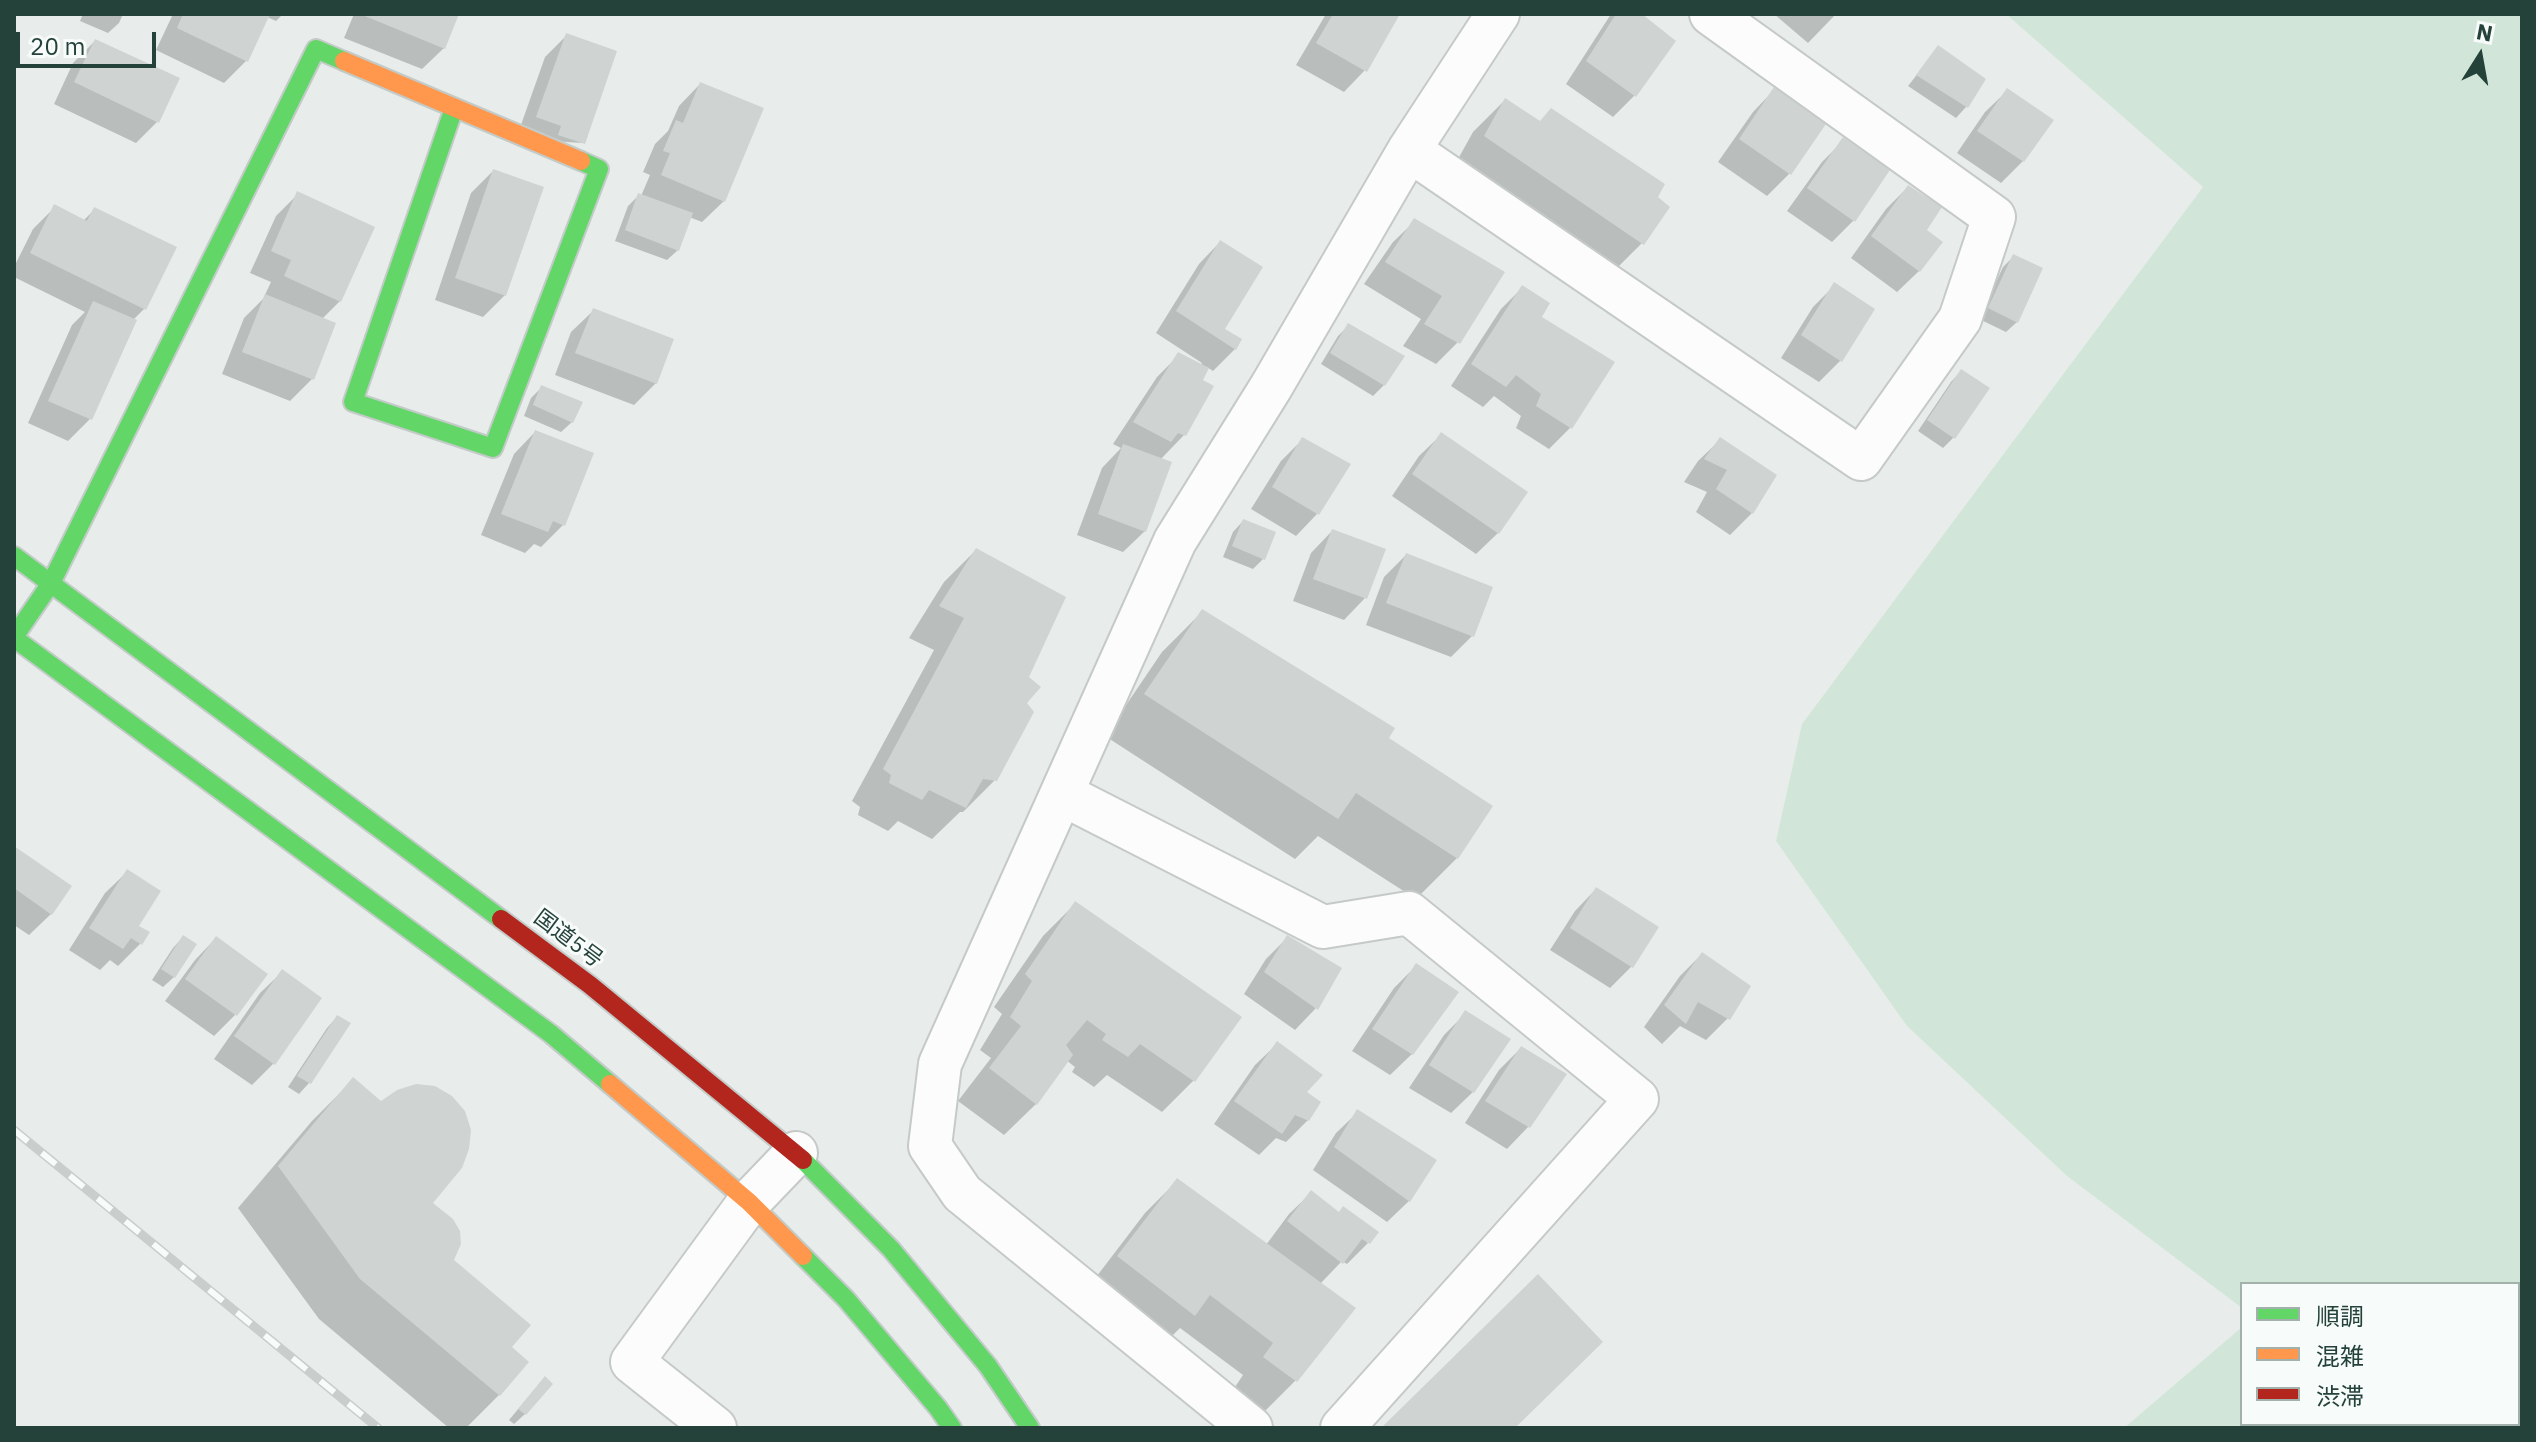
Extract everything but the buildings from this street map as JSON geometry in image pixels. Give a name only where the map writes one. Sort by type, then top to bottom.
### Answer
[{"type":"main road","points":[[454,108],[353,402],[493,448],[599,169],[316,49],[51,583],[14,638],[551,1034],[749,1202],[846,1299],[952,1428]]},
{"type":"main road","name":"国道5号","points":[[14,556],[590,985],[796,1153],[891,1249],[988,1366],[1030,1428]]},
{"type":"street","points":[[1251,1428],[962,1193],[930,1146],[940,1064],[1175,541],[1271,387],[1409,150],[1498,14]]},
{"type":"street","points":[[1409,150],[1861,459],[1960,319],[1994,217],[1711,14]]},
{"type":"street","points":[[1062,794],[1323,927],[1409,913],[1637,1099],[1342,1428]]},
{"type":"street","points":[[715,1428],[632,1362],[749,1202],[796,1153]]},
{"type":"green space","points":[[2006,14],[2522,14],[2522,1428],[2124,1428],[2240,1329],[2240,1426],[2520,1426],[2520,1282],[2240,1282],[2240,1306],[2067,1176],[1907,1026],[1776,841],[1802,724],[2203,187]]},
{"type":"railway","points":[[14,1130],[378,1428]]},
{"type":"traffic: fast","points":[[14,637],[51,583],[316,49],[344,61]]},
{"type":"traffic: fast","points":[[454,108],[353,402],[493,448],[599,169],[581,161]]},
{"type":"traffic: fast","points":[[14,556],[501,919]]},
{"type":"traffic: fast","points":[[14,638],[551,1034],[610,1084]]},
{"type":"traffic: fast","points":[[803,1160],[891,1249],[988,1366],[1030,1428]]},
{"type":"traffic: fast","points":[[803,1256],[846,1299],[952,1428]]},
{"type":"traffic: slow","points":[[344,61],[581,161]]},
{"type":"traffic: slow","points":[[610,1084],[749,1202],[803,1256]]},
{"type":"traffic: jam","points":[[501,919],[590,985],[803,1160]]}]
